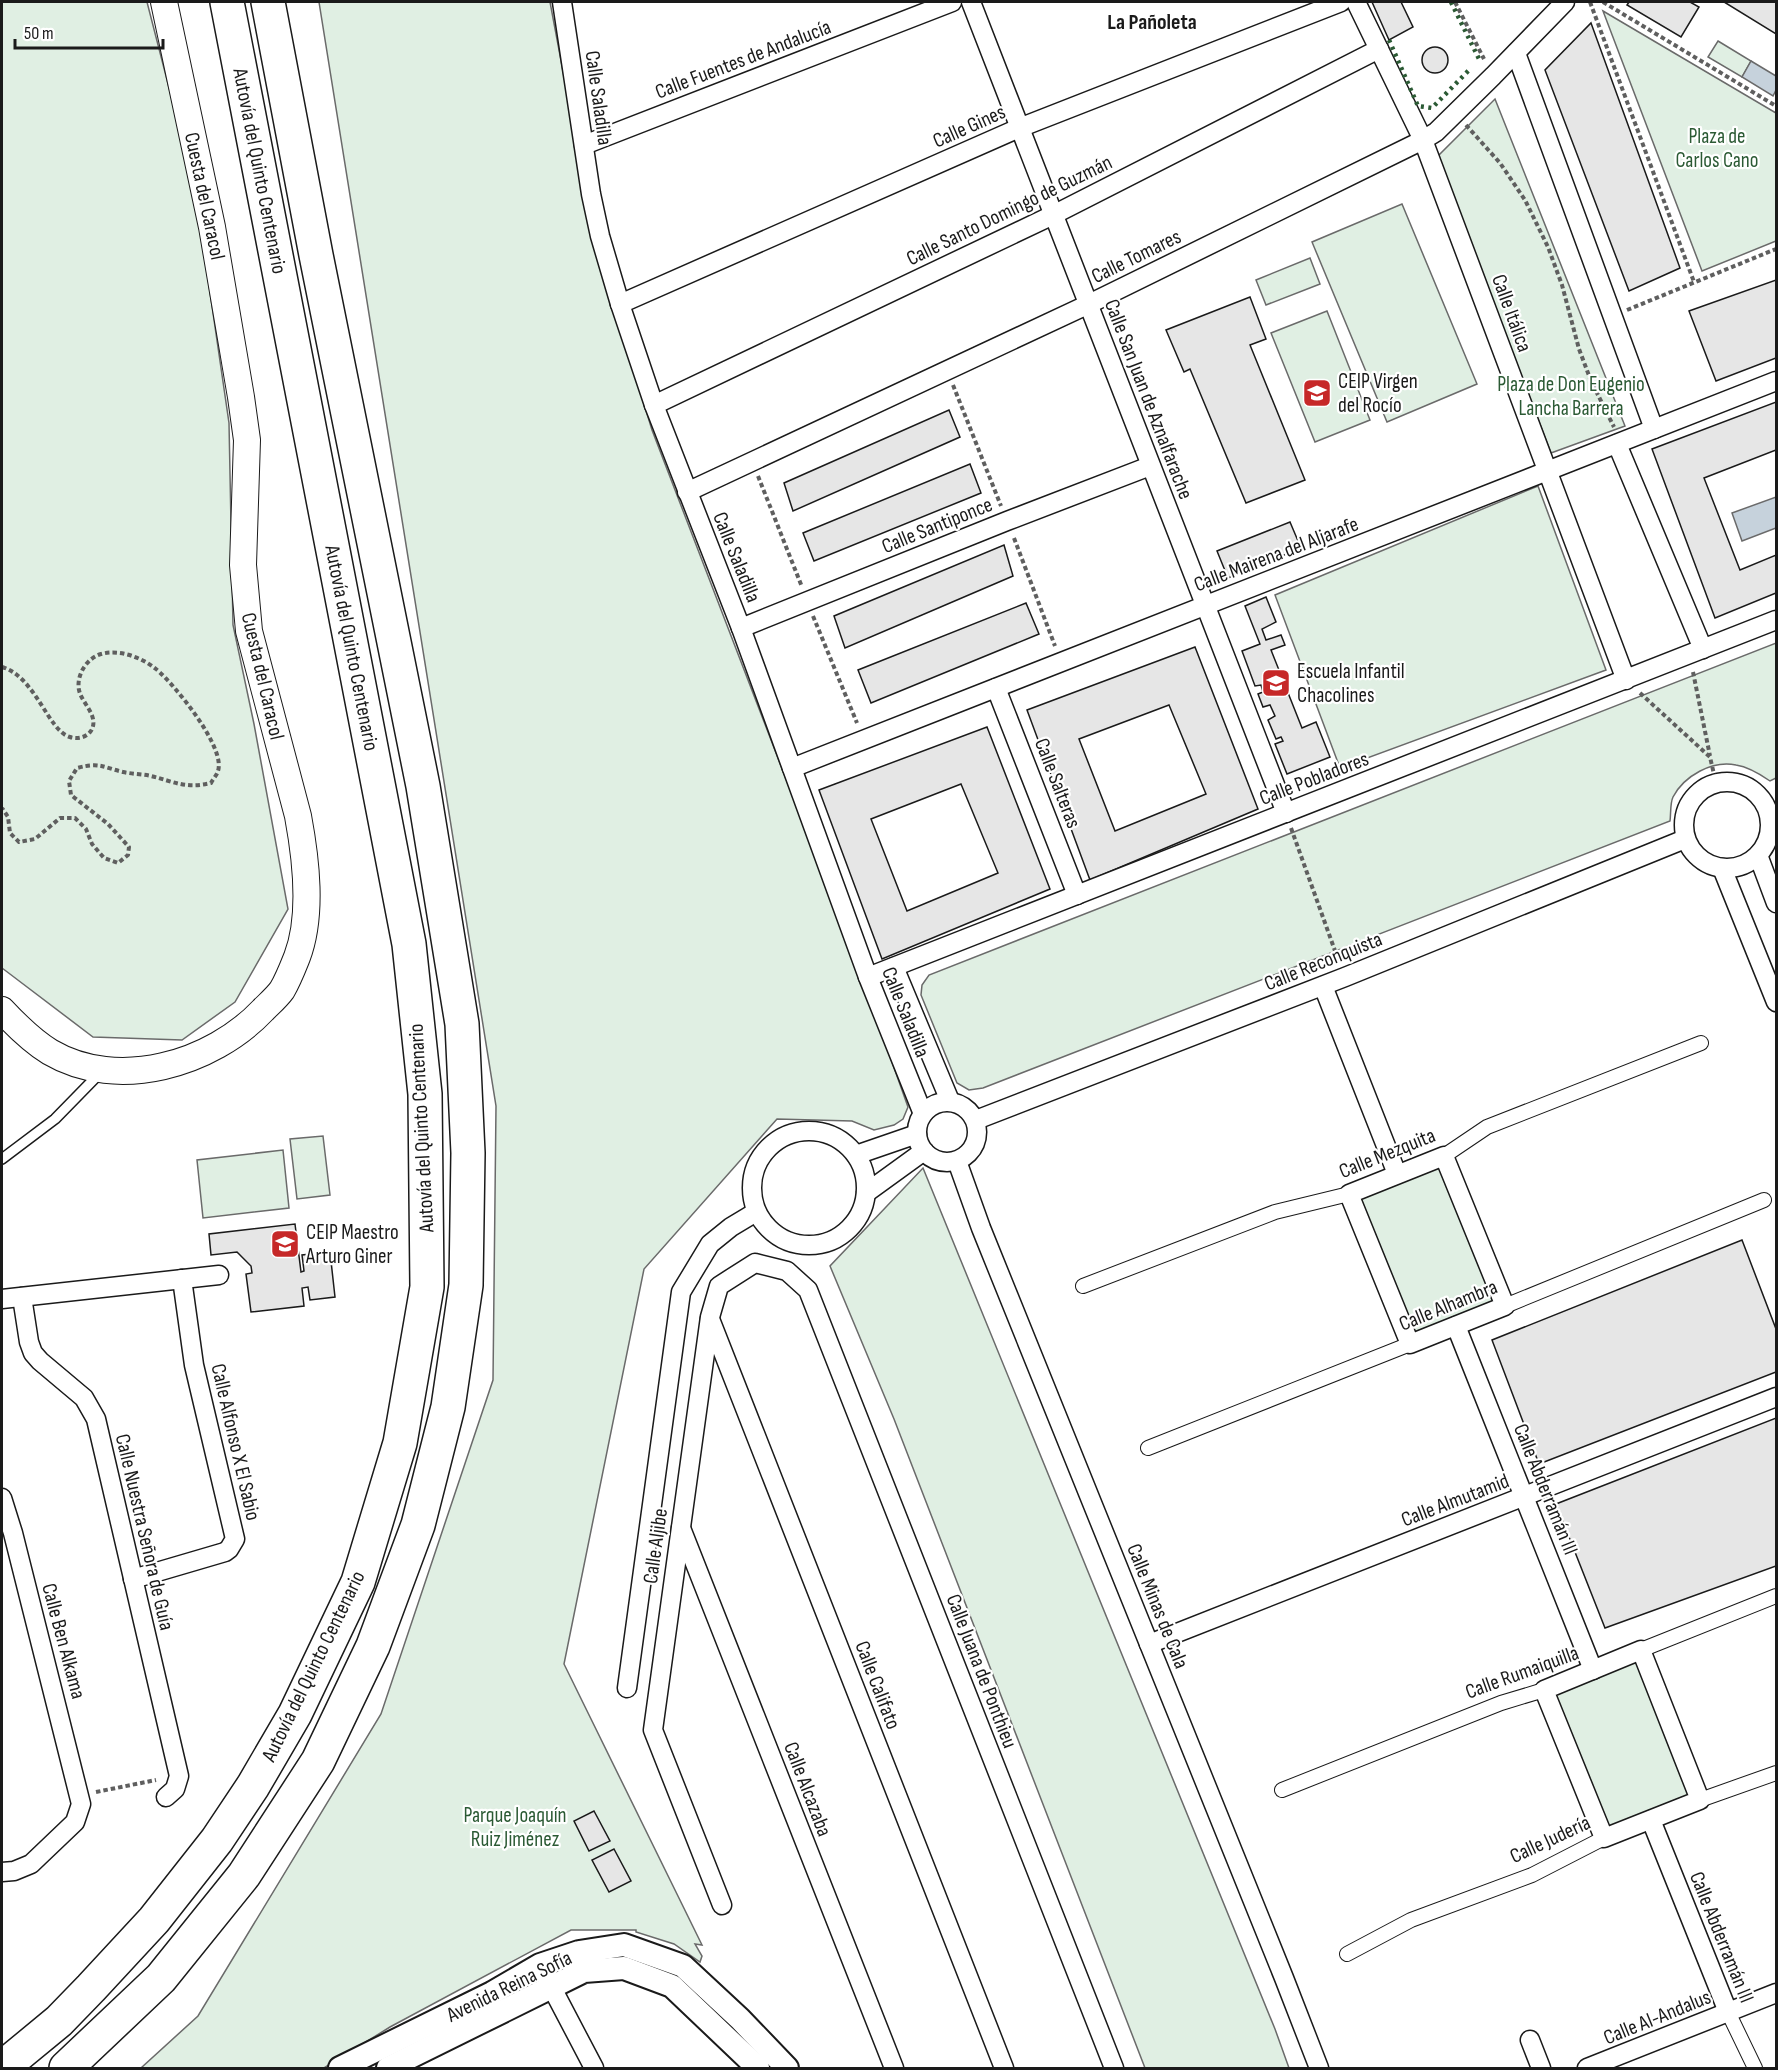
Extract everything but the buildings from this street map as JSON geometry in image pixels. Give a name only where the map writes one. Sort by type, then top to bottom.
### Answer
[{"type":"highway","name":"Autovía del Quinto Centenario","points":[[2,2068],[59,2021],[154,1920],[217,1840],[253,1786],[295,1714],[358,1582],[400,1443],[427,1287],[424,1094],[409,944],[227,2]]},
{"type":"highway","name":"Autovía del Quinto Centenario","points":[[66,2068],[161,1978],[244,1875],[318,1761],[373,1646],[418,1526],[448,1407],[466,1285],[468,1153],[462,1024],[423,786],[316,255],[268,2]]},
{"type":"highway","points":[[2,2041],[91,1988]]},
{"type":"main road","name":"Cuesta del Caracol","points":[[2,1010],[18,1027],[50,1052],[76,1062],[104,1069],[146,1070],[187,1060],[227,1040],[254,1020],[282,991],[298,955],[306,907],[307,884],[298,816],[249,631],[243,565],[247,440],[236,354],[211,218],[164,2]]},
{"type":"street","name":"Calle Saladilla","points":[[563,2],[600,236],[620,304],[654,405],[741,628],[868,977],[923,1114]]},
{"type":"street","name":"Calle Fuentes de Andalucía","points":[[584,145],[952,2]]},
{"type":"street","name":"Calle San Juan de Aznalfarache","points":[[971,2],[1286,813]]},
{"type":"street","name":"Calle Gines","points":[[620,304],[1019,128],[1341,2]]},
{"type":"street","name":"Calle Itálica","points":[[1356,2],[1424,141],[1626,680]]},
{"type":"street","name":"Calle Tomares","points":[[687,492],[1089,304],[1424,141],[1493,76],[1565,2]]},
{"type":"street","name":"Calle Santo Domingo de Guzmán","points":[[654,405],[1053,215],[1379,49]]},
{"type":"street","points":[[1516,53],[1654,429]]},
{"type":"street","name":"Calle Mairena del Aljarafe","points":[[792,768],[1776,381]]},
{"type":"street","points":[[1619,443],[1696,652]]},
{"type":"street","name":"Calle Santiponce","points":[[741,628],[1150,466]]},
{"type":"street","name":"Calle Pobladores","points":[[868,977],[1776,620]]},
{"type":"street","name":"Calle Salteras","points":[[996,688],[1077,895]]},
{"type":"street","points":[[1716,783],[1737,783],[1746,786],[1772,806],[1770,828],[1764,847],[1758,855],[1741,866],[1722,868],[1712,866],[1696,855],[1685,839],[1683,829],[1686,809],[1698,793],[1716,783]]},
{"type":"street","name":"Calle Reconquista","points":[[976,1120],[1323,986],[1685,839]]},
{"type":"street","points":[[1758,855],[1776,903]]},
{"type":"street","points":[[1722,868],[1776,1002]]},
{"type":"street","name":"Calle Saladilla","points":[[894,967],[950,1101]]},
{"type":"street","points":[[1323,986],[1397,1174]]},
{"type":"street","name":"Calle Mezquita","points":[[1083,1286],[1275,1212],[1349,1194],[1444,1156],[1487,1127],[1701,1042]]},
{"type":"street","points":[[950,1101],[966,1107],[976,1120],[977,1140],[973,1149],[957,1161],[939,1161],[920,1142],[918,1123],[930,1107],[940,1102],[950,1101]]},
{"type":"street","points":[[807,1131],[826,1133],[843,1142],[856,1155],[864,1173],[866,1193],[862,1211],[851,1227],[836,1239],[819,1245],[800,1245],[782,1239],[766,1228],[756,1212],[751,1193],[753,1175],[760,1158],[766,1151],[789,1134],[807,1131]]},
{"type":"street","points":[[856,1155],[920,1142]]},
{"type":"street","points":[[866,1193],[920,1142]]},
{"type":"street","points":[[1444,1156],[1505,1306]]},
{"type":"street","name":"Calle Minas de Cala","points":[[957,1161],[981,1228],[1319,2068]]},
{"type":"street","points":[[1349,1194],[1410,1344]]},
{"type":"street","name":"Calle Alhambra","points":[[1148,1448],[1456,1326],[1764,1200]]},
{"type":"street","points":[[627,1688],[681,1292],[710,1244],[731,1227],[756,1212]]},
{"type":"street","name":"Calle Aljibe","points":[[722,1905],[653,1730],[680,1525],[710,1317],[719,1286],[754,1263],[787,1271],[808,1290]]},
{"type":"street","points":[[2,1299],[219,1275]]},
{"type":"street","name":"Calle Alfonso X El Sabio","points":[[133,1579],[225,1552],[235,1539],[194,1365],[182,1279]]},
{"type":"street","name":"Calle Juana de Ponthieu","points":[[808,1290],[1114,2068]]},
{"type":"street","name":"Calle Nuestra Señora de Guía","points":[[22,1297],[28,1342],[33,1353],[84,1398],[96,1419],[179,1776],[175,1789],[164,1788]]},
{"type":"street","name":"Calle Califato","points":[[710,1317],[1004,2068]]},
{"type":"street","name":"Calle Abderramán III","points":[[1456,1326],[1593,1670]]},
{"type":"street","name":"Calle Almutamid","points":[[1149,1644],[1776,1397]]},
{"type":"street","name":"Calle Ben Alkama","points":[[2,1498],[80,1795],[80,1812],[69,1828],[31,1864],[14,1871],[2,1872]]},
{"type":"street","name":"Calle Alcazaba","points":[[680,1525],[894,2068]]},
{"type":"street","name":"Calle Rumaiquilla","points":[[1282,1790],[1501,1703],[1544,1690],[1776,1596]]},
{"type":"street","points":[[1641,1650],[1700,1800]]},
{"type":"street","points":[[1544,1690],[1604,1838]]},
{"type":"street","name":"Calle Judería","points":[[1347,1954],[1411,1920],[1532,1875],[1604,1838],[1776,1773]]},
{"type":"street","name":"Calle Abderramán III","points":[[1651,1820],[1728,2012],[1755,2068]]},
{"type":"street","name":"Avenida Reina Sofía","points":[[339,2068],[492,1993],[540,1965],[579,1952],[624,1945],[682,1966],[740,2019],[787,2068]]},
{"type":"street","points":[[540,1965],[594,2068]]},
{"type":"street","name":"Avenida Reina Sofía","points":[[388,2068],[584,1971],[624,1968],[672,1986],[758,2068]]},
{"type":"street","name":"Calle Al-Andalus","points":[[1587,2068],[1776,1994]]},
{"type":"street","points":[[1530,2040],[1541,2068]]},
{"type":"lane","points":[[2,1159],[55,1119],[104,1069]]},
{"type":"path","points":[[1455,2],[1493,76]]},
{"type":"path","points":[[1590,2],[1694,282]]},
{"type":"path","points":[[1603,2],[1776,106]]},
{"type":"path","points":[[1455,113],[1500,163],[1526,200],[1548,247],[1562,285],[1579,349],[1591,381],[1619,443]]},
{"type":"path","points":[[1612,316],[1776,249]]},
{"type":"path","points":[[2,667],[25,682],[59,729],[68,737],[80,738],[89,734],[93,726],[93,720],[79,691],[85,664],[97,655],[113,651],[128,654],[156,669],[196,714],[217,755],[219,770],[211,783],[196,786],[179,785],[151,776],[122,772],[108,766],[93,764],[77,768],[69,781],[71,795],[108,824],[129,847],[128,855],[118,863],[104,858],[92,844],[86,829],[75,818],[60,818],[35,839],[19,842],[10,833],[8,817],[2,808]]},
{"type":"path","points":[[1696,652],[1710,757],[1716,783]]},
{"type":"path","points":[[1626,680],[1710,757]]},
{"type":"path","points":[[1286,813],[1345,977]]},
{"type":"path","points":[[99,1792],[164,1788]]},
{"type":"green space","points":[[2,2],[147,2],[195,189],[229,423],[233,625],[288,909],[235,1002],[182,1040],[93,1037],[2,968]]},
{"type":"green space","name":"Parque Joaquín Ruiz Jiménez","points":[[319,2],[550,2],[596,247],[652,430],[859,969],[908,1107],[903,1119],[894,1125],[874,1130],[852,1121],[777,1119],[644,1269],[564,1664],[702,1945],[695,1944],[702,1956],[700,1962],[674,1944],[636,1932],[636,1930],[571,1930],[390,2027],[324,2068],[141,2068],[198,2016],[381,1714],[493,1380],[496,1106]]},
{"type":"green space","name":"Plaza de Carlos Cano","points":[[1603,11],[1776,113],[1776,241],[1702,271]]},
{"type":"green space","points":[[1718,41],[1751,61],[1742,77],[1708,57]]},
{"type":"green space","name":"Plaza de Don Eugenio Lancha Barrera","points":[[1495,99],[1625,426],[1551,453],[1437,157]]},
{"type":"green space","points":[[1402,204],[1477,384],[1387,422],[1312,242]]},
{"type":"green space","points":[[1310,258],[1320,284],[1266,305],[1256,280]]},
{"type":"green space","points":[[1327,311],[1370,420],[1315,442],[1271,333]]},
{"type":"green space","points":[[1538,486],[1606,670],[1340,768],[1275,595]]},
{"type":"green space","points":[[1776,643],[1776,778],[1770,781],[1750,769],[1736,765],[1708,767],[1691,776],[1678,789],[1672,799],[1670,821],[983,1088],[969,1090],[957,1083],[921,995],[922,985],[929,975]]},
{"type":"green space","points":[[323,1136],[330,1195],[297,1199],[290,1139]]},
{"type":"green space","points":[[283,1150],[289,1208],[203,1218],[197,1160]]},
{"type":"green space","points":[[1441,1165],[1497,1304],[1414,1337],[1358,1199]]},
{"type":"green space","points":[[923,1168],[1289,2068],[1145,2068],[894,1419],[830,1266]]},
{"type":"green space","points":[[1635,1660],[1691,1798],[1608,1831],[1553,1693]]},
{"type":"shaded area","points":[[1751,61],[1776,76],[1776,90],[1773,96],[1742,77]]},
{"type":"shaded area","points":[[1776,497],[1776,528],[1742,541],[1732,513]]},
{"type":"hedge","points":[[1451,2],[1479,59]]},
{"type":"hedge","points":[[1389,40],[1418,106],[1432,108],[1471,68]]},
{"type":"place","name":"CEIP Virgen del Rocío","points":[[1317,393]]},
{"type":"place","name":"Escuela Infantil Chacolines","points":[[1276,683]]},
{"type":"place","name":"CEIP Maestro Arturo Giner","points":[[285,1244]]},
{"type":"district","name":"La Pañoleta","points":[[1152,21]]}]
